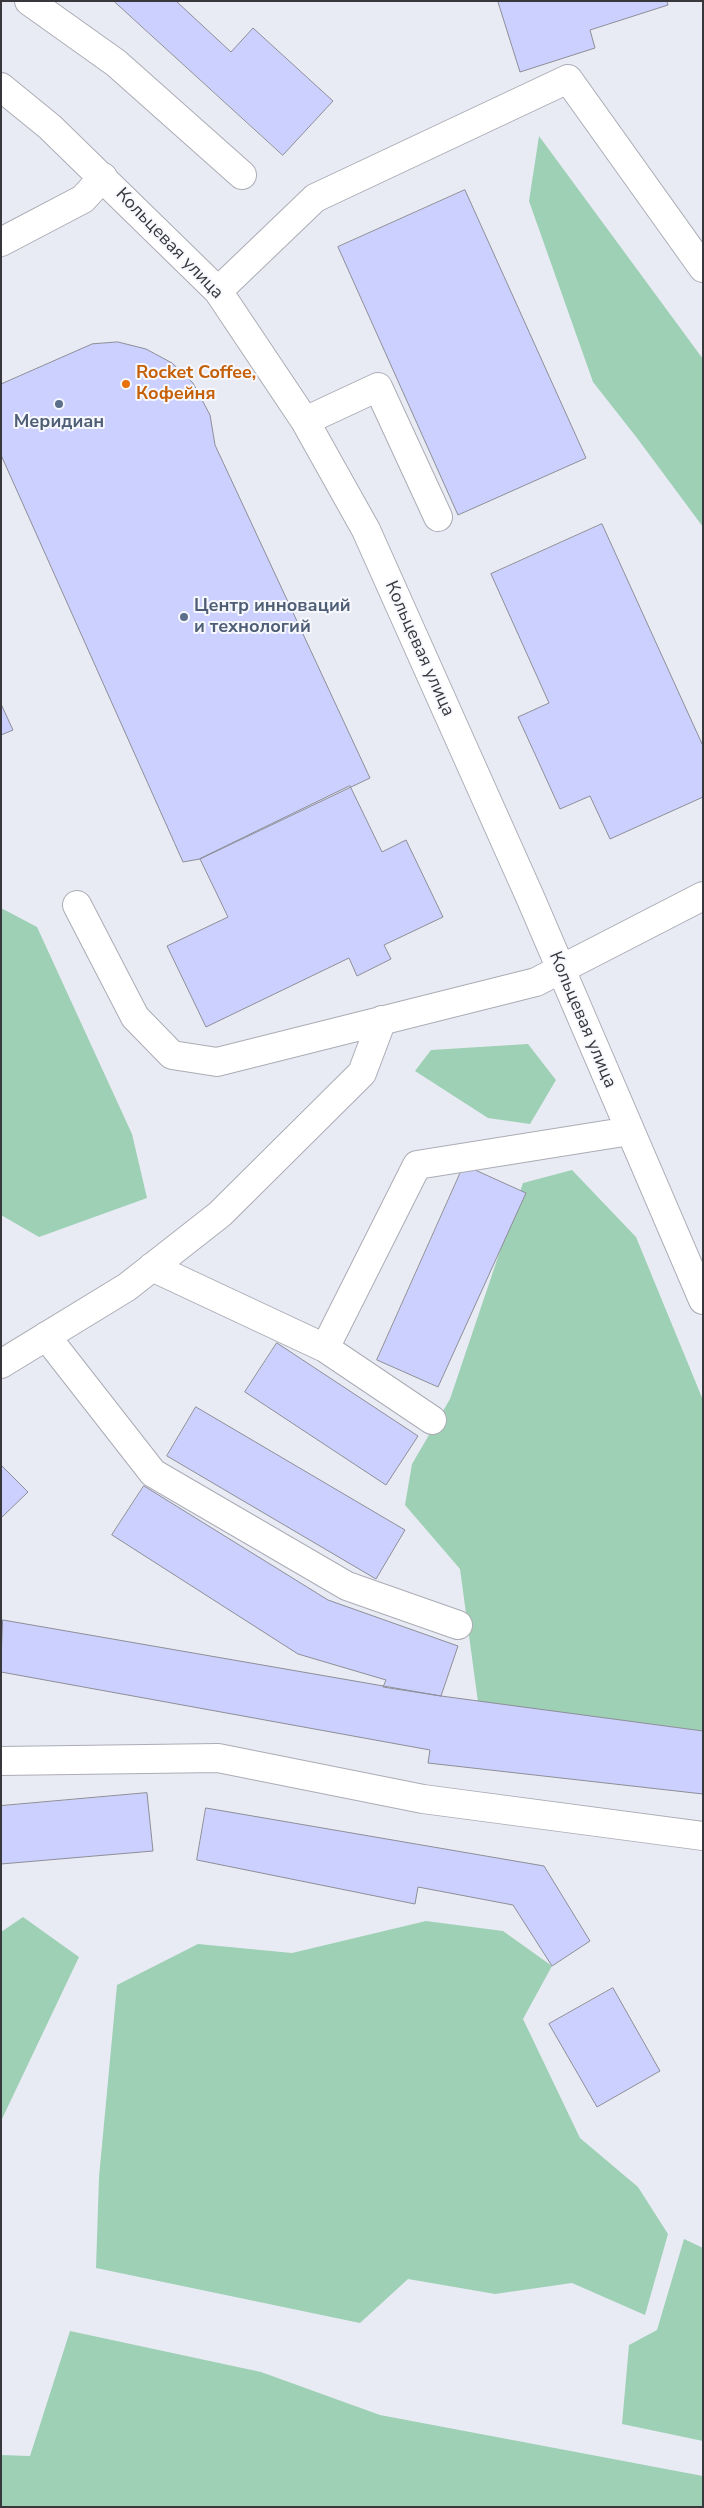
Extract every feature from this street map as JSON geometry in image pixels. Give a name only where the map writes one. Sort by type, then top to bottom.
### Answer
[{"type":"street","points":[[29,1],[116,63],[242,175]]},
{"type":"street","points":[[218,291],[315,198],[568,80],[703,268]]},
{"type":"street","name":"Кольцевая улица","points":[[1,87],[50,126],[218,291],[306,421],[366,530],[630,1131],[696,1265],[703,1300]]},
{"type":"street","points":[[1,242],[83,199],[103,177]]},
{"type":"street","points":[[306,421],[378,387],[438,517]]},
{"type":"street","points":[[77,905],[135,1017],[172,1055],[217,1062],[536,982],[703,896]]},
{"type":"street","points":[[1,1364],[127,1287],[220,1214],[362,1074],[382,1020]]},
{"type":"street","points":[[325,1348],[417,1165],[630,1131]]},
{"type":"street","points":[[152,1267],[325,1348],[432,1420]]},
{"type":"street","points":[[46,1336],[154,1473],[347,1586],[458,1626]]},
{"type":"street","points":[[1,1761],[218,1758],[423,1799],[703,1836]]},
{"type":"green space","points":[[539,136],[703,359],[703,527],[593,382],[529,201]]},
{"type":"green space","points":[[1,908],[37,927],[132,1134],[147,1198],[39,1237],[1,1215]]},
{"type":"green space","points":[[528,1044],[556,1080],[530,1124],[488,1118],[415,1071],[431,1050]]},
{"type":"green space","points":[[572,1170],[636,1237],[703,1400],[703,1731],[478,1702],[460,1569],[405,1505],[412,1464],[450,1399],[523,1183]]},
{"type":"green space","points":[[23,1917],[79,1957],[1,2121],[1,1932]]},
{"type":"green space","points":[[426,1921],[503,1931],[552,1966],[523,2019],[580,2138],[638,2187],[668,2234],[645,2315],[572,2283],[495,2294],[408,2279],[360,2323],[96,2268],[99,2177],[117,1985],[198,1944],[292,1953]]},
{"type":"green space","points":[[684,2239],[703,2248],[703,2441],[622,2424],[629,2345],[657,2330]]},
{"type":"green space","points":[[70,2331],[261,2372],[380,2415],[703,2476],[703,2507],[1,2507],[1,2455],[30,2456]]},
{"type":"building","points":[[114,1],[176,1],[231,52],[253,28],[333,101],[283,155]]},
{"type":"building","points":[[667,1],[668,5],[590,30],[595,48],[520,72],[498,2]]},
{"type":"building","points":[[465,190],[586,458],[458,515],[338,247]]},
{"type":"building","name":"Центр инноваций и технологий","points":[[118,342],[146,349],[172,363],[193,383],[210,415],[215,445],[370,778],[200,859],[183,862],[1,455],[1,384],[92,344]]},
{"type":"building","points":[[602,524],[703,746],[703,797],[610,839],[590,796],[560,809],[518,717],[549,703],[491,574]]},
{"type":"building","points":[[1,704],[13,730],[1,735]]},
{"type":"building","points":[[350,786],[382,852],[406,840],[443,917],[384,945],[391,959],[357,976],[349,958],[206,1027],[167,946],[228,917],[200,859]]},
{"type":"building","points":[[464,1165],[526,1193],[438,1387],[377,1360]]},
{"type":"building","points":[[277,1343],[418,1436],[386,1485],[245,1392]]},
{"type":"building","points":[[196,1407],[405,1530],[376,1579],[167,1456]]},
{"type":"building","points":[[1,1465],[28,1492],[1,1518]]},
{"type":"building","points":[[144,1486],[328,1600],[458,1646],[441,1696],[383,1687],[386,1680],[298,1654],[112,1535]]},
{"type":"building","points":[[3,1620],[441,1696],[703,1731],[703,1794],[428,1763],[430,1750],[1,1672]]},
{"type":"building","points":[[147,1793],[153,1851],[1,1864],[1,1806]]},
{"type":"building","points":[[206,1808],[544,1866],[590,1941],[552,1966],[513,1905],[418,1887],[415,1904],[197,1860]]},
{"type":"building","points":[[613,1988],[660,2071],[597,2107],[549,2024]]},
{"type":"place","name":"Rocket Coffee, Кофейня","points":[[126,384]]},
{"type":"place","name":"Меридиан","points":[[59,404]]},
{"type":"place","name":"Центр инноваций и технологий","points":[[184,617]]}]
